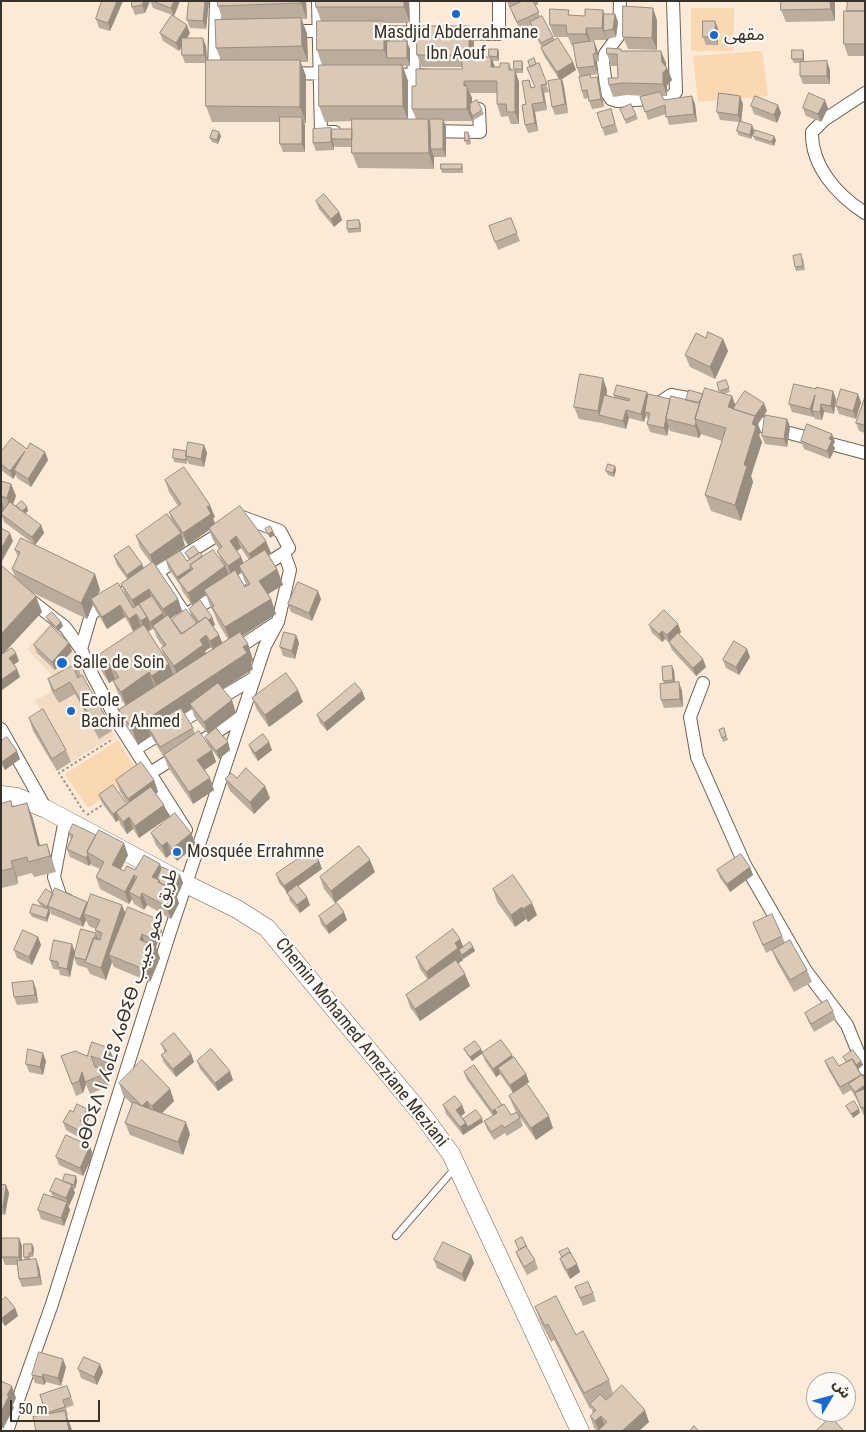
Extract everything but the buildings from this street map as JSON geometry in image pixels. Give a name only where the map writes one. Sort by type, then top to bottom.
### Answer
[{"type":"main road","name":"Chemin Mohamed Ameziane Meziani","points":[[1,795],[17,797],[46,809],[186,884],[237,909],[267,928],[424,1117],[451,1154],[580,1431]]},
{"type":"street","points":[[216,1],[220,30],[214,71],[233,72]]},
{"type":"street","points":[[318,1],[321,132],[349,132]]},
{"type":"street","points":[[413,1],[413,75],[409,131],[480,132],[479,109]]},
{"type":"street","points":[[281,31],[499,34],[499,1]]},
{"type":"street","points":[[620,1],[619,35],[605,54],[603,62],[607,93],[611,99],[617,101],[669,98],[676,92],[673,1]]},
{"type":"street","points":[[281,73],[348,74]]},
{"type":"street","points":[[376,74],[448,76]]},
{"type":"street","points":[[865,93],[824,120],[812,132],[812,142],[818,164],[828,178],[849,202],[865,213]]},
{"type":"street","points":[[638,404],[655,408],[671,395],[716,404]]},
{"type":"street","points":[[734,407],[751,410],[763,426],[865,453]]},
{"type":"street","name":"ⴰⴱⵔⵉⴷ ⵏ ⵃⴰⵎⵓ ⵃⴰⴱⵉⴱ طريق حمو حبيب","points":[[7,1431],[52,1304],[165,931],[186,884],[265,646],[278,622],[290,570],[284,553],[289,548],[280,531],[242,517],[220,534],[96,610],[91,616],[81,649]]},
{"type":"street","points":[[184,616],[284,553]]},
{"type":"street","points":[[1,582],[25,596],[65,627],[97,674],[135,749],[198,849]]},
{"type":"street","points":[[223,658],[278,622]]},
{"type":"street","points":[[135,749],[254,678]]},
{"type":"street","points":[[703,683],[690,717],[697,757],[745,865],[806,971],[847,1025],[865,1070]]},
{"type":"street","points":[[150,773],[242,716]]},
{"type":"street","points":[[1,728],[46,809]]},
{"type":"street","points":[[65,819],[54,877],[61,898],[79,904]]},
{"type":"street","points":[[168,830],[181,822]]},
{"type":"lane","points":[[160,570],[184,616]]},
{"type":"lane","points":[[396,1236],[457,1166]]},
{"type":"path","points":[[110,799],[86,815],[59,773],[124,726]]},
{"type":"shaded area","points":[[691,8],[734,8],[734,51],[691,51]]},
{"type":"shaded area","points":[[762,51],[768,96],[698,102],[693,56]]},
{"type":"shaded area","name":"Ecole Bachir Ahmed","points":[[51,623],[79,651],[89,677],[83,680],[114,736],[71,762],[35,701],[62,685],[27,649]]},
{"type":"shaded area","points":[[118,740],[139,774],[88,808],[65,774]]},
{"type":"place","name":"Masdjid Abderrahmane Ibn Aouf","points":[[456,14]]},
{"type":"place","name":"مقهى","points":[[714,35]]},
{"type":"place","name":"Salle de Soin","points":[[62,663]]},
{"type":"place","name":"Ecole Bachir Ahmed","points":[[71,711]]},
{"type":"place","name":"Mosquée Errahmne","points":[[177,852]]}]
